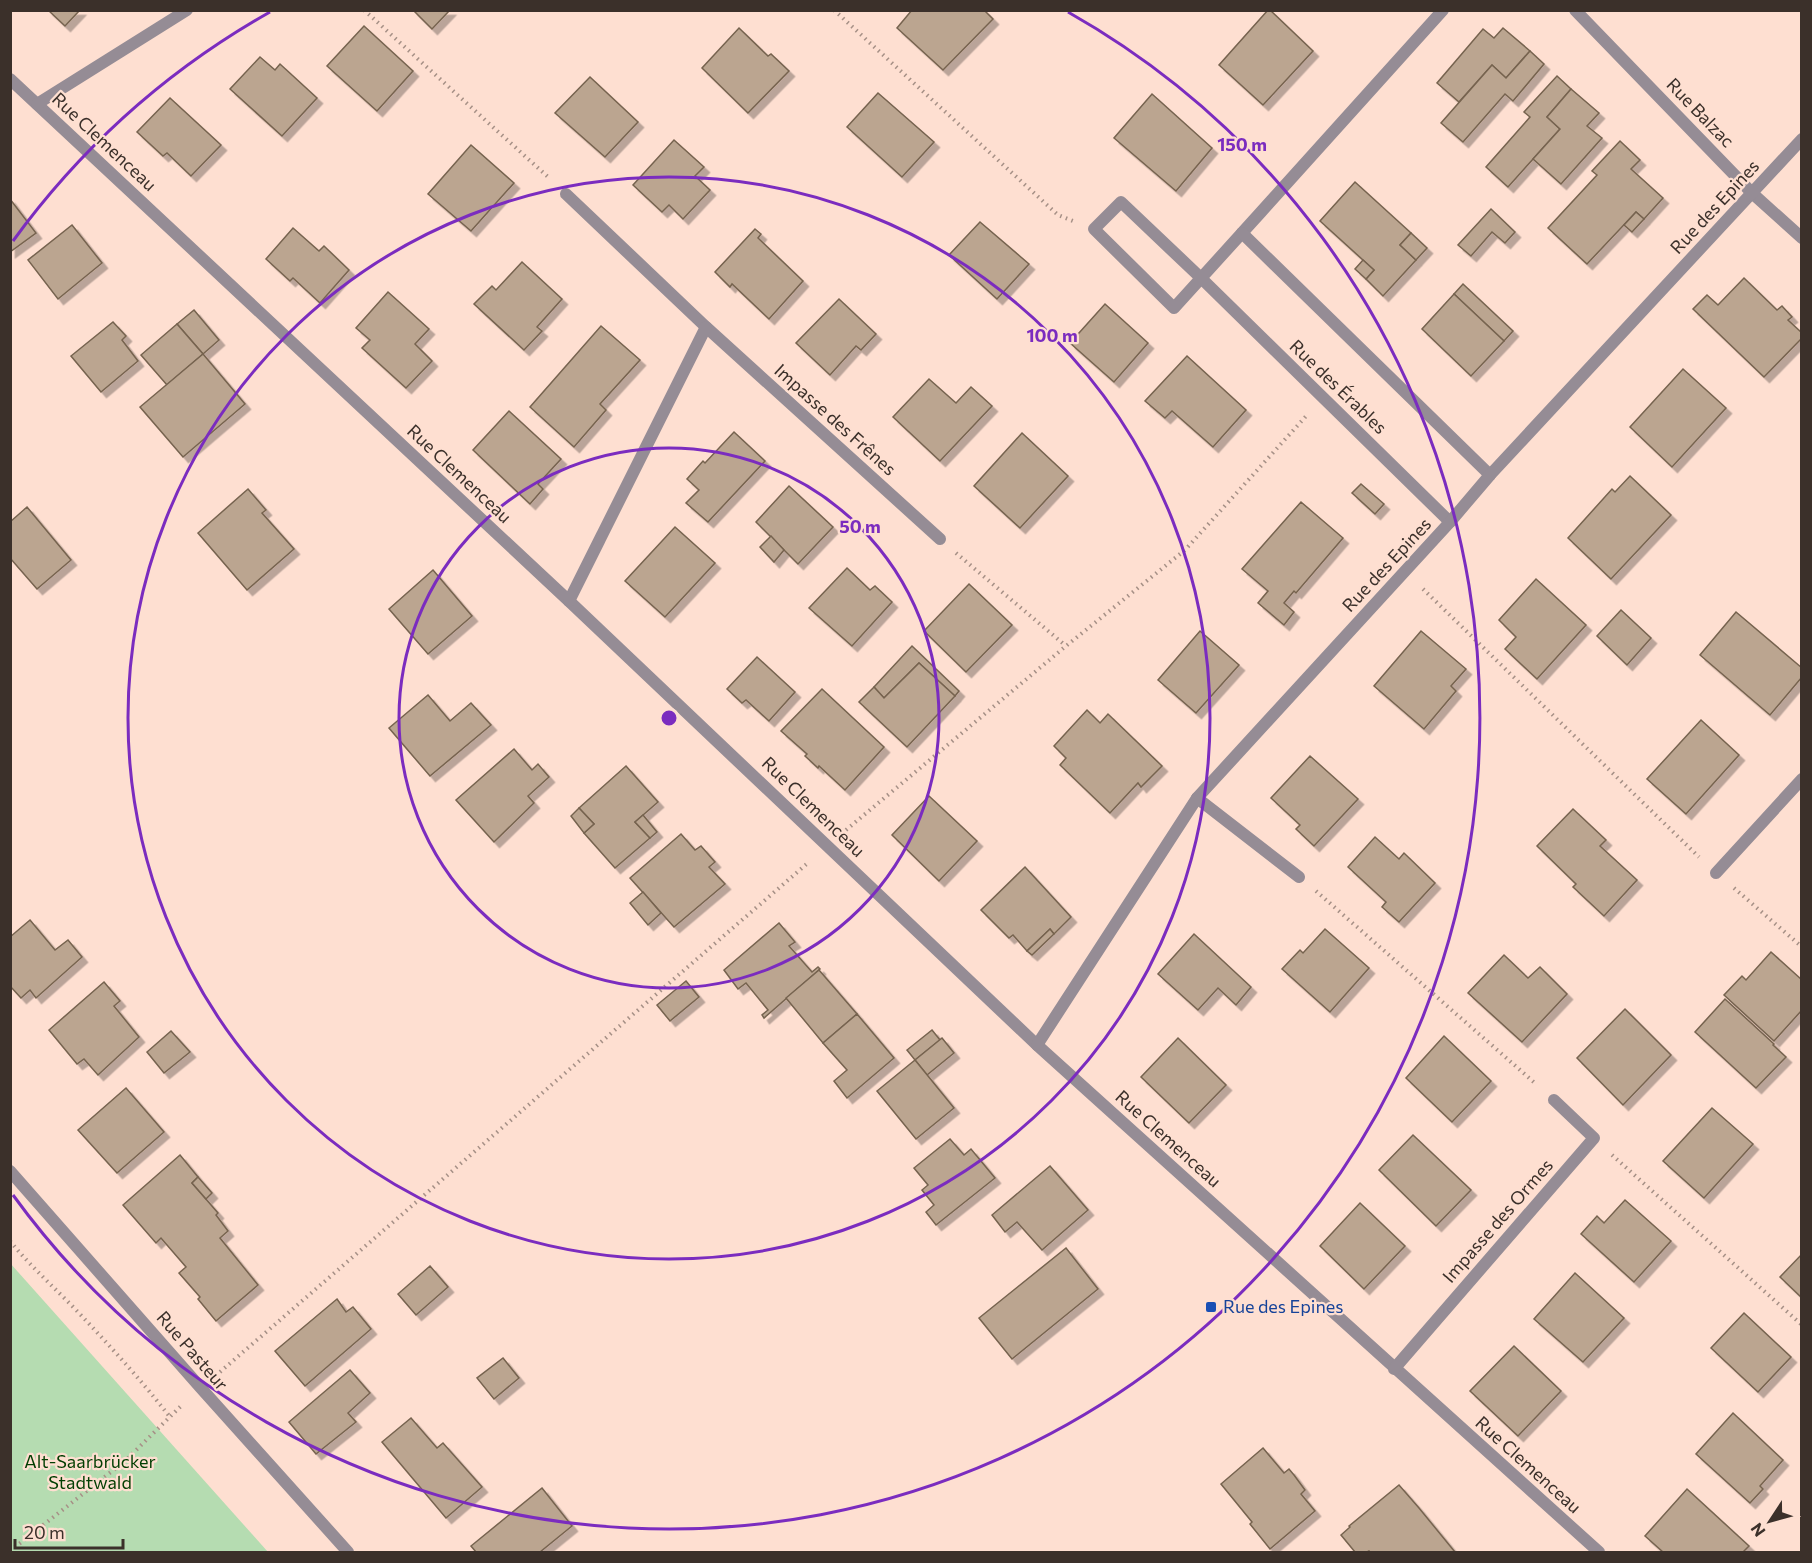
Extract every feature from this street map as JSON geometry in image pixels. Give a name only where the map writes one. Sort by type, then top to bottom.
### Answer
[{"type":"street","points":[[38,104],[187,10]]},
{"type":"street","points":[[1094,229],[1174,308],[1443,10]]},
{"type":"street","name":"Rue Balzac","points":[[1575,10],[1752,193],[1802,238]]},
{"type":"street","name":"Rue Clemenceau","points":[[10,79],[569,601],[1037,1045],[1599,1552]]},
{"type":"street","name":"Rue des Epines","points":[[1037,1045],[1197,798],[1405,572],[1490,475],[1802,139]]},
{"type":"street","name":"Impasse des Frênes","points":[[566,194],[706,327],[940,539]]},
{"type":"street","name":"Rue des Érables","points":[[1094,229],[1121,202],[1450,522]]},
{"type":"street","points":[[1242,233],[1490,475]]},
{"type":"street","points":[[569,601],[706,327]]},
{"type":"street","points":[[1716,873],[1802,779]]},
{"type":"street","points":[[1197,798],[1299,877]]},
{"type":"street","points":[[1554,1100],[1594,1138]]},
{"type":"street","name":"Impasse des Ormes","points":[[1394,1369],[1594,1138]]},
{"type":"street","name":"Rue Pasteur","points":[[10,1171],[348,1552]]},
{"type":"path","points":[[364,10],[566,194]]},
{"type":"path","points":[[834,10],[1058,215],[1094,229]]},
{"type":"path","points":[[10,1551],[125,1461],[200,1387],[223,1370],[827,846],[1066,646],[1185,550],[1323,398]]},
{"type":"path","points":[[940,539],[1066,646]]},
{"type":"path","points":[[1405,572],[1716,873],[1802,946]]},
{"type":"path","points":[[1299,877],[1554,1100]]},
{"type":"path","points":[[1594,1138],[1802,1325]]},
{"type":"path","points":[[10,1242],[77,1311],[170,1417]]},
{"type":"green space","name":"Alt-Saarbrücker Stadtwald","points":[[10,1263],[268,1552],[11,1552]]},
{"type":"building","points":[[48,10],[80,10],[65,26]]},
{"type":"building","points":[[413,10],[450,10],[432,29]]},
{"type":"building","points":[[912,10],[984,10],[993,19],[943,70],[897,28]]},
{"type":"building","points":[[1268,10],[1313,51],[1263,105],[1219,65]]},
{"type":"building","points":[[364,26],[413,71],[377,111],[327,66]]},
{"type":"building","points":[[739,28],[768,56],[771,54],[789,71],[748,113],[702,68]]},
{"type":"building","points":[[1503,28],[1530,51],[1506,78],[1492,65],[1459,102],[1437,83],[1483,29],[1494,38]]},
{"type":"building","points":[[1530,51],[1544,64],[1513,101],[1505,94],[1463,142],[1441,123],[1492,65],[1506,78]]},
{"type":"building","points":[[260,57],[275,70],[280,64],[317,98],[282,136],[230,89]]},
{"type":"building","points":[[1557,76],[1571,89],[1547,117],[1560,129],[1508,187],[1486,167],[1530,117],[1524,112]]},
{"type":"building","points":[[590,77],[638,122],[605,157],[555,113]]},
{"type":"building","points":[[1571,89],[1599,113],[1587,126],[1602,138],[1561,184],[1533,159],[1560,129],[1547,117]]},
{"type":"building","points":[[878,93],[934,142],[902,177],[847,127]]},
{"type":"building","points":[[1152,94],[1212,148],[1176,191],[1114,138]]},
{"type":"building","points":[[170,98],[221,145],[191,176],[167,153],[163,156],[137,132]]},
{"type":"building","points":[[674,140],[704,167],[695,176],[710,190],[683,219],[669,205],[662,212],[633,185]]},
{"type":"building","points":[[1620,141],[1640,160],[1631,169],[1663,198],[1644,219],[1636,212],[1587,264],[1548,228],[1597,175],[1592,171]]},
{"type":"building","points":[[471,145],[514,183],[471,231],[428,194]]},
{"type":"building","points":[[1355,182],[1411,233],[1400,245],[1416,260],[1383,296],[1366,279],[1374,270],[1320,221]]},
{"type":"building","points":[[10,199],[36,233],[10,252]]},
{"type":"building","points":[[1491,209],[1515,232],[1505,243],[1492,232],[1471,256],[1458,245]]},
{"type":"building","points":[[1636,212],[1644,219],[1632,232],[1624,225]]},
{"type":"building","points":[[980,222],[1029,264],[997,299],[949,255]]},
{"type":"building","points":[[72,225],[102,263],[58,299],[28,260]]},
{"type":"building","points":[[293,228],[319,251],[324,246],[349,270],[320,303],[293,278],[290,281],[266,259]]},
{"type":"building","points":[[755,229],[761,234],[758,238],[803,281],[769,319],[732,284],[730,287],[715,272]]},
{"type":"building","points":[[1411,233],[1427,248],[1416,260],[1400,245]]},
{"type":"building","points":[[1363,260],[1374,270],[1366,279],[1355,269]]},
{"type":"building","points":[[522,262],[562,299],[537,327],[542,331],[524,350],[474,304],[492,286],[496,290]]},
{"type":"building","points":[[1744,278],[1777,310],[1782,306],[1792,317],[1788,320],[1802,333],[1802,338],[1764,377],[1693,309],[1707,295],[1718,305]]},
{"type":"building","points":[[1463,284],[1513,331],[1504,341],[1454,294]]},
{"type":"building","points":[[388,292],[429,329],[415,344],[432,361],[406,388],[362,348],[370,340],[356,328]]},
{"type":"building","points":[[1454,294],[1504,341],[1471,376],[1422,329]]},
{"type":"building","points":[[839,299],[876,334],[861,350],[856,346],[830,375],[796,343]]},
{"type":"building","points":[[1105,304],[1148,343],[1114,382],[1070,343]]},
{"type":"building","points":[[194,310],[219,340],[203,354],[177,324]]},
{"type":"building","points":[[113,322],[126,336],[122,340],[138,361],[101,392],[71,356]]},
{"type":"building","points":[[177,324],[203,354],[167,385],[141,355]]},
{"type":"building","points":[[601,326],[640,360],[600,404],[606,410],[574,447],[530,407]]},
{"type":"building","points":[[203,354],[245,404],[183,457],[140,407]]},
{"type":"building","points":[[1187,356],[1246,410],[1213,447],[1172,411],[1165,418],[1145,401]]},
{"type":"building","points":[[1683,369],[1726,408],[1672,467],[1630,427]]},
{"type":"building","points":[[929,379],[956,403],[971,387],[992,406],[940,461],[893,417]]},
{"type":"building","points":[[509,411],[561,459],[538,484],[543,489],[530,504],[473,450]]},
{"type":"building","points":[[734,432],[765,461],[708,522],[686,503],[699,490],[687,479]]},
{"type":"building","points":[[1022,433],[1068,476],[1020,528],[974,486]]},
{"type":"building","points":[[1630,476],[1671,515],[1611,579],[1568,538],[1612,489],[1615,492]]},
{"type":"building","points":[[1361,484],[1384,504],[1375,514],[1352,493]]},
{"type":"building","points":[[789,486],[833,527],[798,564],[756,522]]},
{"type":"building","points":[[248,489],[266,510],[262,513],[294,549],[247,590],[198,533]]},
{"type":"building","points":[[1301,502],[1343,538],[1296,593],[1294,591],[1284,603],[1294,612],[1284,625],[1258,603],[1268,591],[1242,569]]},
{"type":"building","points":[[27,507],[71,560],[37,589],[10,558],[10,522]]},
{"type":"building","points":[[675,527],[715,563],[665,617],[625,581]]},
{"type":"building","points":[[771,536],[784,550],[774,562],[760,547]]},
{"type":"building","points":[[847,568],[870,590],[875,586],[892,602],[852,646],[809,608]]},
{"type":"building","points":[[433,570],[472,616],[428,654],[389,609]]},
{"type":"building","points":[[1536,579],[1586,625],[1537,679],[1505,649],[1516,637],[1499,620]]},
{"type":"building","points":[[969,584],[1012,625],[966,672],[924,631]]},
{"type":"building","points":[[1621,610],[1651,638],[1627,665],[1597,636]]},
{"type":"building","points":[[1736,612],[1802,668],[1802,677],[1770,715],[1700,655]]},
{"type":"building","points":[[1200,631],[1239,665],[1196,713],[1158,680]]},
{"type":"building","points":[[1421,631],[1466,669],[1451,686],[1456,691],[1424,729],[1374,686]]},
{"type":"building","points":[[912,646],[959,691],[955,696],[919,663],[884,698],[874,687]]},
{"type":"building","points":[[757,657],[795,692],[769,721],[746,700],[742,703],[727,689]]},
{"type":"building","points":[[919,663],[955,696],[907,747],[859,702],[874,687],[884,698]]},
{"type":"building","points":[[822,689],[884,747],[845,790],[819,766],[818,768],[805,756],[807,754],[781,731]]},
{"type":"building","points":[[428,695],[450,721],[471,703],[491,725],[430,776],[389,728]]},
{"type":"building","points":[[1087,710],[1100,723],[1108,714],[1162,766],[1141,787],[1138,783],[1110,813],[1060,765],[1066,758],[1054,746]]},
{"type":"building","points":[[1701,720],[1739,755],[1686,814],[1647,779]]},
{"type":"building","points":[[514,749],[532,770],[538,764],[549,777],[528,796],[534,803],[494,842],[456,800]]},
{"type":"building","points":[[1310,756],[1358,799],[1314,846],[1296,829],[1300,825],[1271,798]]},
{"type":"building","points":[[626,766],[658,802],[635,822],[650,838],[615,868],[584,833],[594,824],[579,808]]},
{"type":"building","points":[[929,796],[977,841],[939,881],[892,835]]},
{"type":"building","points":[[579,808],[594,824],[584,833],[571,816]]},
{"type":"building","points":[[1573,809],[1606,840],[1600,846],[1637,880],[1604,916],[1573,887],[1576,884],[1537,846]]},
{"type":"building","points":[[643,815],[657,832],[650,838],[635,822]]},
{"type":"building","points":[[681,834],[695,850],[701,846],[715,862],[709,867],[725,884],[674,927],[630,878]]},
{"type":"building","points":[[1375,837],[1399,859],[1404,853],[1435,883],[1399,922],[1382,907],[1386,902],[1348,867]]},
{"type":"building","points":[[1025,867],[1071,917],[1054,934],[1050,929],[1027,951],[1013,935],[1009,938],[981,910]]},
{"type":"building","points":[[643,892],[661,913],[648,925],[630,903]]},
{"type":"building","points":[[30,920],[55,950],[68,940],[82,957],[36,998],[30,990],[21,998],[10,986],[10,937]]},
{"type":"building","points":[[779,923],[795,942],[789,946],[812,972],[818,967],[820,969],[764,1018],[762,1015],[768,1010],[746,983],[738,989],[724,970]]},
{"type":"building","points":[[1050,929],[1054,934],[1032,955],[1027,951]]},
{"type":"building","points":[[1325,929],[1369,968],[1330,1012],[1282,969],[1300,950],[1303,953]]},
{"type":"building","points":[[1194,934],[1251,987],[1236,1005],[1218,988],[1198,1010],[1158,974]]},
{"type":"building","points":[[1771,952],[1802,980],[1802,1010],[1774,1041],[1724,995],[1742,976],[1746,980]]},
{"type":"building","points":[[1504,955],[1528,978],[1540,967],[1567,994],[1522,1042],[1468,993]]},
{"type":"building","points":[[819,970],[857,1014],[823,1043],[786,998]]},
{"type":"building","points":[[686,981],[699,997],[670,1021],[657,1005]]},
{"type":"building","points":[[104,982],[120,1001],[114,1006],[139,1037],[98,1075],[84,1059],[77,1064],[49,1030]]},
{"type":"building","points":[[1725,999],[1786,1057],[1756,1088],[1695,1032]]},
{"type":"building","points":[[1625,1009],[1671,1055],[1623,1105],[1577,1058]]},
{"type":"building","points":[[857,1014],[894,1058],[847,1098],[834,1081],[847,1070],[823,1043]]},
{"type":"building","points":[[932,1030],[940,1040],[915,1060],[907,1050]]},
{"type":"building","points":[[171,1031],[190,1052],[164,1073],[147,1052]]},
{"type":"building","points":[[1444,1036],[1491,1081],[1452,1122],[1406,1078]]},
{"type":"building","points":[[942,1038],[954,1053],[927,1075],[915,1060]]},
{"type":"building","points":[[1178,1038],[1226,1085],[1189,1123],[1141,1077]]},
{"type":"building","points":[[915,1060],[954,1108],[916,1139],[877,1091]]},
{"type":"building","points":[[126,1088],[164,1132],[117,1173],[78,1130]]},
{"type":"building","points":[[1712,1108],[1753,1144],[1704,1198],[1663,1161]]},
{"type":"building","points":[[1413,1135],[1471,1190],[1436,1226],[1379,1170]]},
{"type":"building","points":[[950,1139],[964,1155],[971,1149],[995,1178],[936,1225],[926,1212],[934,1205],[922,1190],[928,1185],[914,1168]]},
{"type":"building","points":[[180,1155],[198,1177],[192,1183],[218,1213],[216,1215],[228,1231],[220,1238],[258,1285],[216,1321],[198,1299],[200,1297],[179,1273],[186,1267],[161,1238],[156,1243],[123,1205]]},
{"type":"building","points":[[1050,1166],[1088,1210],[1042,1250],[1017,1222],[1005,1232],[992,1215]]},
{"type":"building","points":[[198,1177],[212,1193],[206,1199],[192,1183]]},
{"type":"building","points":[[1625,1200],[1671,1241],[1634,1282],[1581,1234],[1597,1216],[1604,1223]]},
{"type":"building","points":[[1360,1203],[1405,1246],[1364,1289],[1320,1246]]},
{"type":"building","points":[[1066,1248],[1098,1289],[1012,1359],[979,1318]]},
{"type":"building","points":[[1802,1254],[1802,1298],[1780,1277]]},
{"type":"building","points":[[430,1266],[448,1287],[416,1315],[398,1294]]},
{"type":"building","points":[[1575,1273],[1624,1318],[1583,1362],[1534,1319]]},
{"type":"building","points":[[337,1299],[346,1312],[353,1307],[371,1329],[305,1386],[275,1351]]},
{"type":"building","points":[[1744,1313],[1791,1357],[1758,1392],[1711,1348]]},
{"type":"building","points":[[1514,1346],[1561,1391],[1518,1436],[1470,1391]]},
{"type":"building","points":[[503,1358],[519,1378],[494,1399],[477,1378]]},
{"type":"building","points":[[350,1370],[370,1393],[348,1413],[356,1422],[316,1454],[289,1422]]},
{"type":"building","points":[[1733,1413],[1783,1460],[1760,1486],[1763,1489],[1750,1503],[1696,1454]]},
{"type":"building","points":[[411,1418],[437,1448],[443,1443],[482,1487],[446,1518],[382,1442]]},
{"type":"building","points":[[1263,1448],[1284,1473],[1289,1469],[1294,1475],[1305,1490],[1301,1494],[1315,1511],[1270,1549],[1250,1524],[1252,1522],[1221,1484]]},
{"type":"building","points":[[1399,1485],[1455,1552],[1355,1552],[1341,1535]]},
{"type":"building","points":[[542,1488],[572,1526],[540,1552],[476,1552],[471,1546]]},
{"type":"building","points":[[1687,1489],[1749,1546],[1743,1552],[1663,1552],[1645,1536]]},
{"type":"place","name":"Rue des Epines","points":[[1211,1307]]}]
